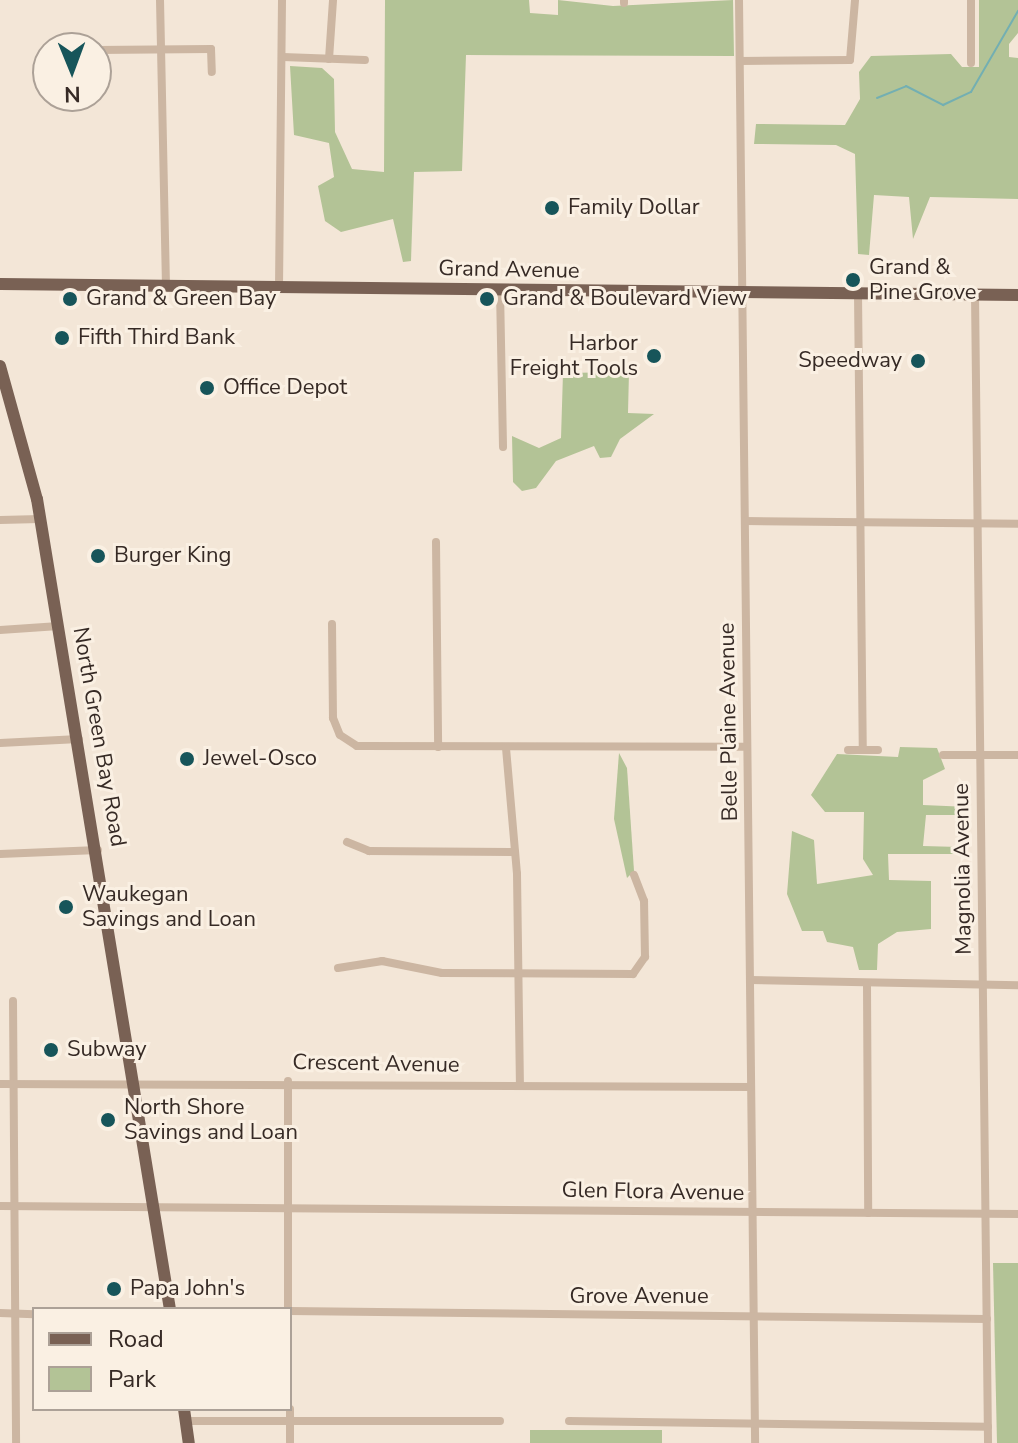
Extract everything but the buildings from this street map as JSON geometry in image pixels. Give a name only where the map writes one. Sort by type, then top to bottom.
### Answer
[{"type":"main road","name":"Grand Avenue","points":[[2,285],[1018,295]]},
{"type":"main road","name":"North Green Bay Road","points":[[0,366],[40,519],[98,850],[170,1307]]},
{"type":"main road","points":[[185,1415],[189,1443]]},
{"type":"street","points":[[160,0],[166,286]]},
{"type":"street","points":[[279,287],[282,0]]},
{"type":"street","points":[[329,59],[333,0]]},
{"type":"street","name":"Belle Plaine Avenue","points":[[739,0],[755,1443]]},
{"type":"street","points":[[740,61],[850,60],[855,0]]},
{"type":"street","points":[[971,0],[971,63]]},
{"type":"street","points":[[112,50],[211,49],[212,72]]},
{"type":"street","points":[[283,57],[365,60]]},
{"type":"street","points":[[500,290],[503,447]]},
{"type":"street","points":[[858,293],[863,750]]},
{"type":"street","name":"Magnolia Avenue","points":[[975,294],[988,1443]]},
{"type":"street","points":[[0,520],[40,519]]},
{"type":"street","points":[[745,521],[1018,524]]},
{"type":"street","points":[[436,542],[438,747]]},
{"type":"street","points":[[332,624],[333,718],[349,742],[506,748],[747,747]]},
{"type":"street","points":[[0,630],[59,626]]},
{"type":"street","points":[[0,743],[79,739]]},
{"type":"street","points":[[506,748],[515,852],[520,1084]]},
{"type":"street","points":[[848,750],[878,750]]},
{"type":"street","points":[[943,755],[1018,755]]},
{"type":"street","points":[[347,842],[369,851],[515,852]]},
{"type":"street","points":[[0,854],[98,850]]},
{"type":"street","points":[[338,968],[382,961],[442,973],[640,970],[645,912],[634,875]]},
{"type":"street","points":[[750,980],[867,985],[1018,985]]},
{"type":"street","points":[[867,985],[868,1213]]},
{"type":"street","points":[[13,1001],[16,1443]]},
{"type":"street","points":[[288,1081],[289,1307]]},
{"type":"street","name":"Crescent Avenue","points":[[0,1084],[288,1081],[751,1087]]},
{"type":"street","name":"Glen Flora Avenue","points":[[0,1206],[287,1203],[1018,1214]]},
{"type":"street","name":"Grove Avenue","points":[[292,1310],[987,1319]]},
{"type":"street","points":[[0,1313],[32,1314]]},
{"type":"street","points":[[185,1415],[290,1414],[500,1421]]},
{"type":"street","points":[[290,1414],[290,1443]]},
{"type":"street","points":[[569,1421],[988,1427]]},
{"type":"green space","points":[[385,0],[529,0],[530,13],[558,15],[558,0],[613,6],[733,0],[734,56],[466,55],[462,171],[414,172],[411,261],[403,262],[393,219],[341,232],[325,221],[318,186],[334,177],[329,143],[294,135],[290,66],[322,68],[334,79],[335,132],[352,169],[384,172]]},
{"type":"green space","points":[[979,0],[1018,0],[1018,33],[1009,44],[1009,57],[1018,58],[1018,199],[930,197],[913,239],[909,197],[874,195],[869,255],[858,254],[855,154],[836,145],[754,144],[756,124],[845,125],[860,99],[859,72],[871,56],[951,54],[962,67],[979,67]]},
{"type":"green space","points":[[629,372],[628,413],[654,414],[620,439],[611,457],[600,458],[594,446],[556,461],[536,488],[522,491],[513,482],[512,436],[539,448],[561,438],[563,373]]},
{"type":"green space","points":[[900,747],[937,748],[945,769],[923,780],[923,805],[969,807],[970,815],[926,815],[923,846],[959,847],[957,854],[888,854],[889,880],[931,881],[931,929],[897,932],[878,944],[877,970],[859,970],[853,947],[827,942],[823,931],[802,931],[787,894],[792,831],[814,840],[817,884],[873,875],[863,859],[864,812],[825,812],[811,795],[837,754],[898,757]]},
{"type":"green space","points":[[619,753],[627,768],[634,871],[627,878],[614,819]]},
{"type":"green space","points":[[993,1263],[1018,1263],[1018,1443],[997,1443]]},
{"type":"green space","points":[[530,1430],[662,1430],[662,1443],[530,1443]]},
{"type":"waterway","points":[[877,98],[906,86],[943,105],[971,92],[1018,11]]},
{"type":"place","name":"Family Dollar","points":[[552,208]]},
{"type":"place","name":"Grand & Pine Grove","points":[[853,280]]},
{"type":"place","name":"Grand & Green Bay","points":[[70,299]]},
{"type":"place","name":"Grand & Boulevard View","points":[[487,299]]},
{"type":"place","name":"Fifth Third Bank","points":[[62,338]]},
{"type":"place","name":"Harbor Freight Tools","points":[[654,356]]},
{"type":"place","name":"Speedway","points":[[918,361]]},
{"type":"place","name":"Office Depot","points":[[207,388]]},
{"type":"place","name":"Burger King","points":[[98,556]]},
{"type":"place","name":"Jewel-Osco","points":[[187,759]]},
{"type":"place","name":"Waukegan Savings and Loan","points":[[66,907]]},
{"type":"place","name":"Subway","points":[[51,1050]]},
{"type":"place","name":"North Shore Savings and Loan","points":[[108,1120]]},
{"type":"place","name":"Papa John's","points":[[114,1289]]}]
